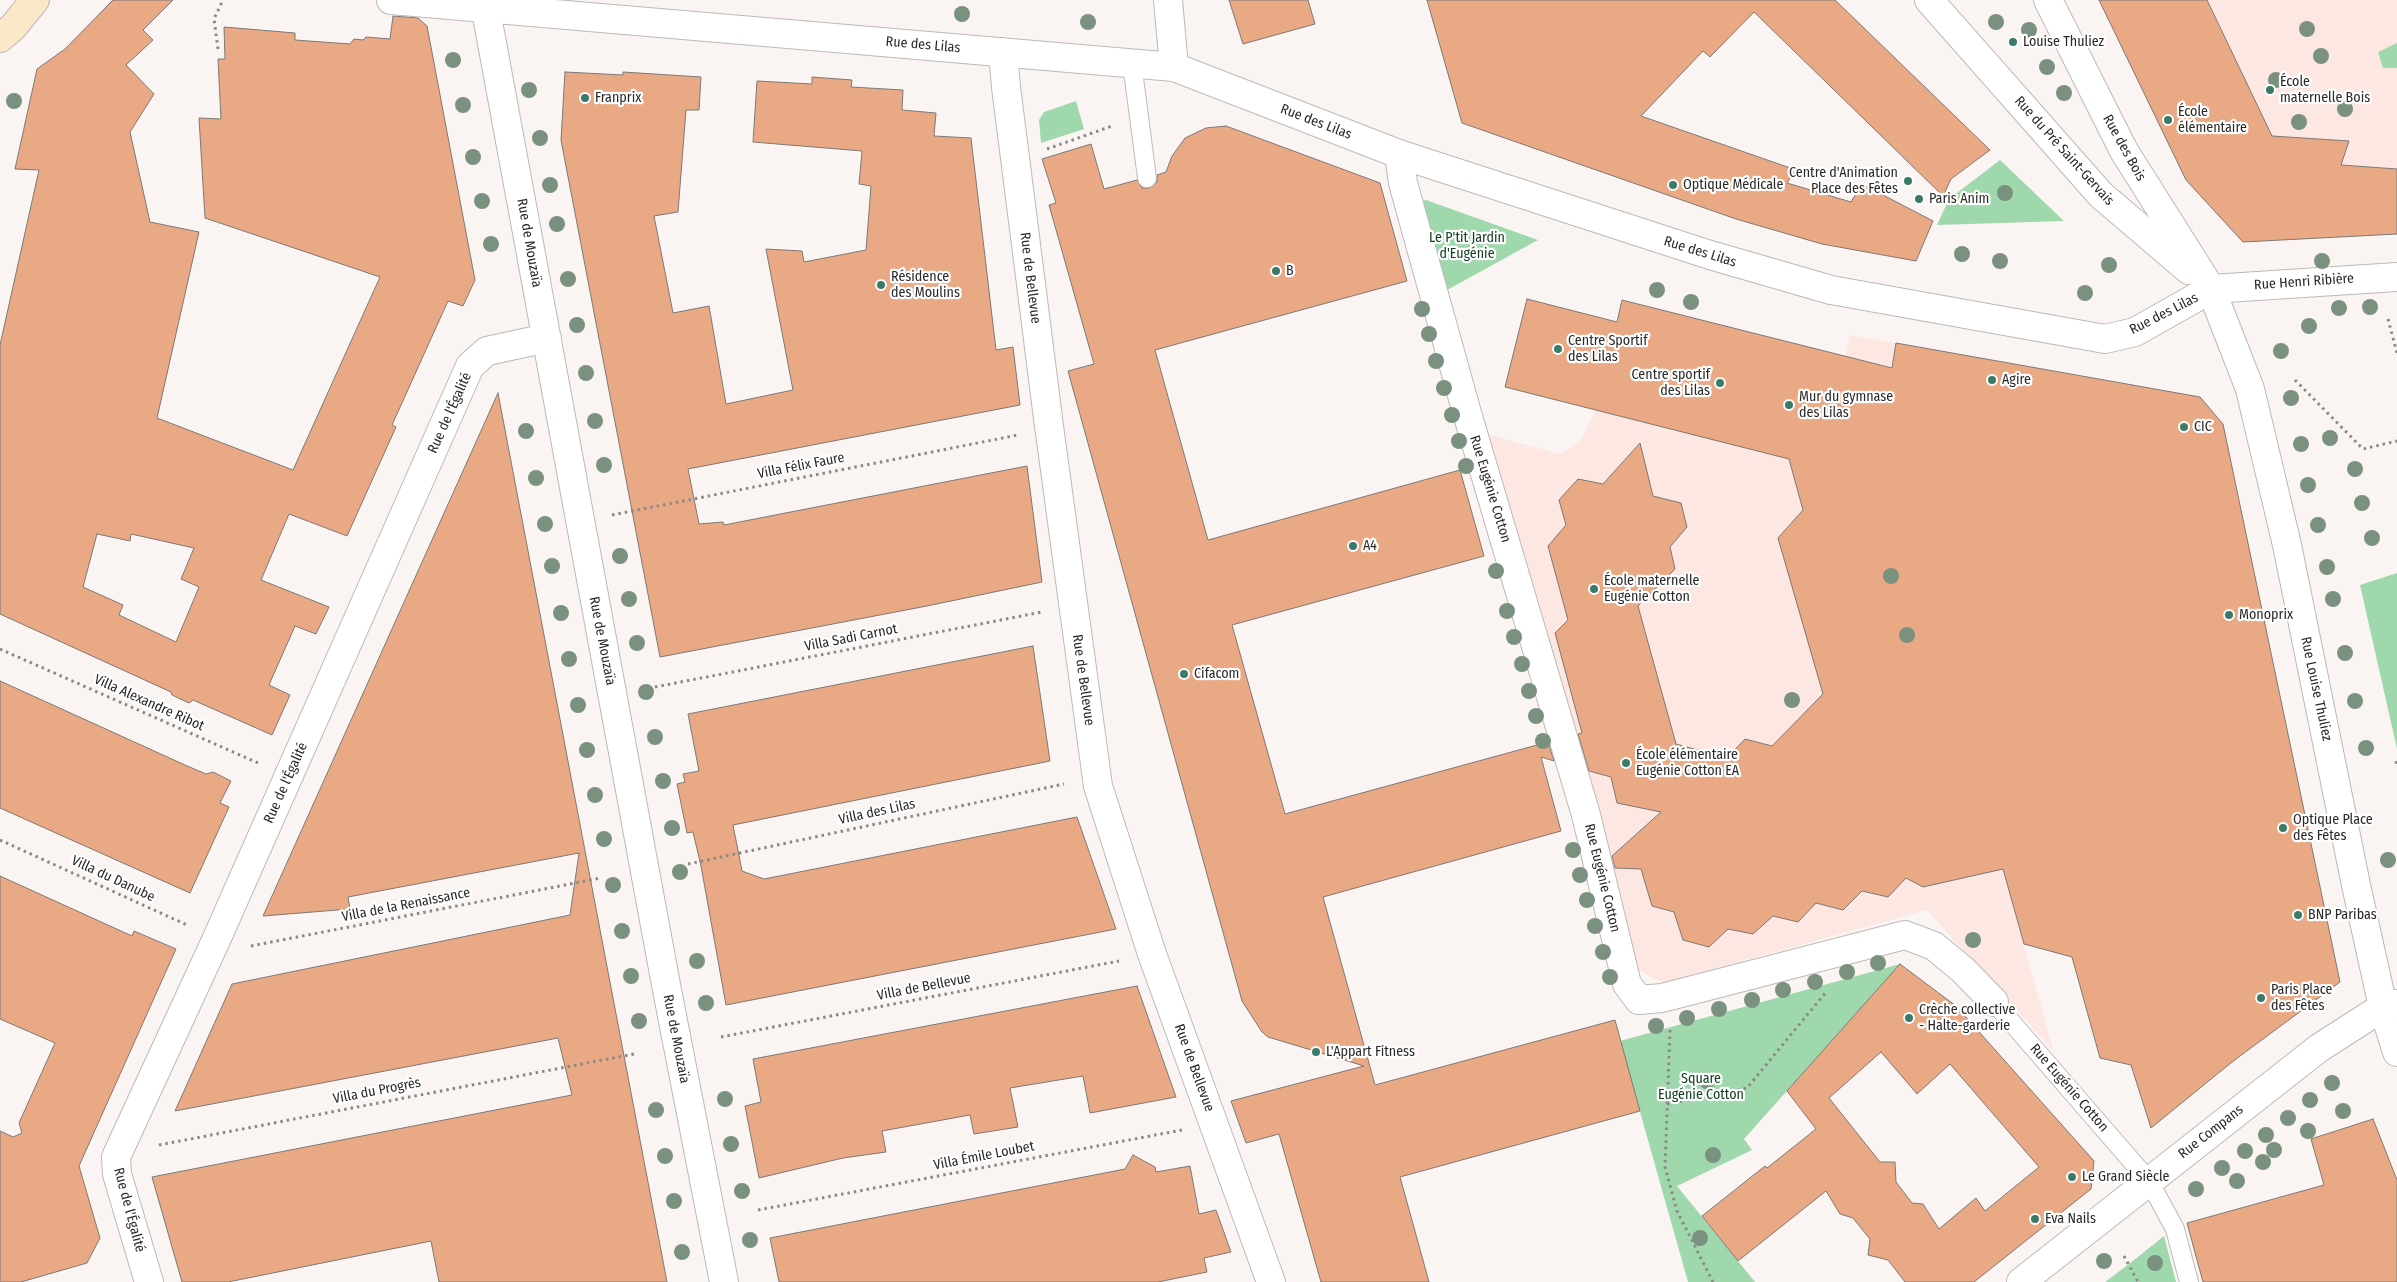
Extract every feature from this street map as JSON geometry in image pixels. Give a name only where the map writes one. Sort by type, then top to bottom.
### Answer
[{"type":"street","points":[[0,38],[14,27],[35,0]]},
{"type":"street","name":"Rue des Lilas","points":[[392,0],[485,4],[1174,67],[1399,154],[1701,252],[1832,290],[2105,339],[2135,332],[2211,290]]},
{"type":"street","points":[[1168,0],[1174,67]]},
{"type":"street","name":"Rue des Bois","points":[[2048,0],[2124,151],[2211,290]]},
{"type":"street","name":"Rue du Pré Saint-Gervais","points":[[1937,3],[2101,195],[2211,290]]},
{"type":"street","name":"Rue de Mouzaïa","points":[[485,4],[580,522],[724,1282]]},
{"type":"street","name":"Rue de Bellevue","points":[[1003,52],[1049,426],[1098,786],[1152,954],[1271,1282]]},
{"type":"street","name":"Rue Eugénie Cotton","points":[[1399,154],[1403,183],[1467,414],[1586,815],[1627,984],[1639,1000],[1662,998],[1905,934],[1934,946],[1963,970],[1994,1002]]},
{"type":"street","name":"Rue Henri Ribière","points":[[2211,290],[2397,277]]},
{"type":"street","name":"Rue Louise Thuliez","points":[[2211,290],[2237,350],[2250,389],[2287,545],[2351,862],[2390,1006],[2397,1052]]},
{"type":"street","name":"Rue de l'Égalité","points":[[148,1282],[117,1174],[116,1157],[217,938],[470,366],[487,351],[547,338]]},
{"type":"street","name":"Rue Compans","points":[[2021,1282],[2319,1048],[2390,1006]]},
{"type":"lane","points":[[1132,63],[1147,178]]},
{"type":"lane","name":"Rue Eugénie Cotton","points":[[1994,1002],[2149,1180],[2172,1224],[2189,1282]]},
{"type":"path","points":[[218,49],[214,19],[223,0]]},
{"type":"path","points":[[1044,150],[1138,117]]},
{"type":"path","points":[[2388,319],[2397,353]]},
{"type":"path","points":[[2295,380],[2363,449],[2397,442]]},
{"type":"path","name":"Villa Félix Faure","points":[[580,522],[1020,434]]},
{"type":"path","name":"Villa Sadi Carnot","points":[[655,687],[1051,610]]},
{"type":"path","name":"Villa Alexandre Ribot","points":[[0,649],[288,777]]},
{"type":"path","name":"Villa des Lilas","points":[[688,864],[1071,782]]},
{"type":"path","name":"Villa du Danube","points":[[0,840],[217,938]]},
{"type":"path","name":"Villa de la Renaissance","points":[[217,938],[240,948],[601,878]]},
{"type":"path","points":[[1667,1104],[1747,1088],[1835,982],[1828,954]]},
{"type":"path","name":"Villa de Bellevue","points":[[721,1037],[1121,960]]},
{"type":"path","points":[[1662,998],[1670,1027],[1665,1167],[1677,1211],[1713,1282]]},
{"type":"path","name":"Villa du Progrès","points":[[123,1141],[152,1146],[634,1054]]},
{"type":"path","name":"Villa Émile Loubet","points":[[758,1210],[1192,1128],[1213,1120]]},
{"type":"path","points":[[2124,1256],[2138,1282]]},
{"type":"shaded area","name":"École maternelle Bois","points":[[2099,0],[2397,0],[2397,234],[2243,242],[2186,180]]},
{"type":"shaded area","points":[[1850,335],[1896,343],[1880,434],[2054,1052],[1927,910],[1663,983],[1639,970],[1487,434],[1560,454],[1581,440],[1596,410],[1831,412]]},
{"type":"green space","points":[[2397,43],[2397,68],[2383,68],[2378,52]]},
{"type":"green space","points":[[1076,101],[1084,129],[1041,143],[1039,120],[1044,112]]},
{"type":"green space","points":[[2000,160],[2064,221],[1937,225],[1949,199]]},
{"type":"green space","name":"Le P'tit Jardin d'Eugénie","points":[[1426,200],[1538,240],[1447,290],[1423,201]]},
{"type":"green space","points":[[2397,573],[2397,749],[2360,585]]},
{"type":"green space","name":"Square Eugénie Cotton","points":[[1900,964],[1744,1139],[1752,1150],[1677,1186],[1755,1282],[1688,1282],[1620,1041]]},
{"type":"green space","points":[[2164,1236],[2176,1282],[2105,1282],[2129,1264]]},
{"type":"building","points":[[113,0],[173,0],[143,30],[153,40],[126,65],[154,94],[130,132],[150,222],[199,232],[157,418],[293,470],[380,277],[205,218],[199,118],[221,119],[218,59],[225,59],[224,27],[295,33],[295,40],[350,44],[354,39],[363,40],[366,37],[390,39],[393,16],[418,18],[427,26],[475,280],[463,306],[448,301],[392,425],[396,427],[347,536],[289,514],[261,580],[329,607],[316,634],[295,626],[269,685],[290,695],[272,735],[193,700],[189,703],[172,695],[171,692],[0,614],[0,345],[39,170],[15,169],[37,69],[65,49]],"holes":[[[97,534],[130,541],[131,534],[194,548],[181,579],[199,587],[176,642],[119,615],[123,605],[83,587]]]},
{"type":"building","points":[[1229,0],[1308,0],[1315,24],[1243,44]]},
{"type":"building","points":[[1427,0],[1835,0],[1990,150],[1951,179],[1943,196],[1754,12],[1710,57],[1703,51],[1641,116],[1796,170],[1787,183],[1851,202],[1862,184],[1933,221],[1916,261],[1822,244],[1736,219],[1462,123]]},
{"type":"building","points":[[2099,0],[2207,0],[2272,136],[2349,141],[2341,165],[2397,169],[2397,234],[2243,242],[2186,180]]},
{"type":"building","points":[[565,72],[623,75],[623,72],[701,77],[699,110],[686,110],[678,212],[654,216],[673,313],[709,306],[726,404],[793,390],[766,249],[802,251],[804,262],[866,250],[871,186],[859,184],[862,151],[753,142],[757,81],[812,84],[812,77],[852,80],[851,87],[903,90],[902,110],[936,113],[934,136],[971,138],[996,350],[1013,347],[1020,405],[688,469],[699,524],[723,522],[724,525],[1027,466],[1042,582],[660,657],[561,140]]},
{"type":"building","points":[[1226,126],[1380,183],[1407,281],[1155,350],[1208,540],[1460,470],[1484,556],[1232,625],[1285,814],[1548,742],[1554,761],[1541,757],[1561,831],[1323,897],[1375,1085],[1615,1020],[1640,1111],[1400,1177],[1429,1282],[1321,1282],[1279,1134],[1246,1143],[1231,1101],[1364,1066],[1268,1037],[1262,1032],[1242,1001],[1068,371],[1094,364],[1049,205],[1056,203],[1042,159],[1091,144],[1104,189],[1137,180],[1142,188],[1149,188],[1157,182],[1157,175],[1166,172],[1172,156],[1185,138],[1206,128]]},
{"type":"building","points":[[1527,299],[1617,322],[1622,300],[1892,368],[1896,343],[2200,397],[2223,424],[2340,982],[2232,1062],[2151,1128],[2131,1065],[2100,1058],[2072,957],[2024,944],[2003,869],[1923,887],[1906,878],[1888,897],[1862,891],[1843,910],[1816,903],[1798,922],[1773,916],[1753,934],[1728,929],[1709,947],[1683,940],[1674,912],[1652,906],[1641,869],[1615,868],[1612,856],[1661,812],[1617,803],[1611,777],[1589,771],[1578,734],[1582,733],[1555,633],[1568,620],[1548,546],[1566,525],[1559,500],[1578,479],[1603,484],[1640,443],[1653,496],[1681,503],[1687,527],[1670,547],[1675,569],[1638,606],[1676,744],[1727,758],[1745,739],[1772,746],[1823,694],[1778,538],[1803,510],[1789,459],[1505,387]]},
{"type":"building","points":[[498,393],[667,1282],[439,1282],[431,1241],[228,1282],[182,1282],[152,1177],[572,1095],[558,1038],[175,1111],[232,984],[570,915],[579,853],[348,897],[350,909],[263,916]]},
{"type":"building","points":[[1033,646],[1050,761],[733,825],[742,871],[764,879],[1077,817],[1116,929],[726,1005],[701,866],[693,832],[687,833],[677,784],[685,782],[683,774],[699,771],[688,714]]},
{"type":"building","points":[[0,681],[185,765],[206,774],[213,772],[231,781],[220,803],[229,807],[190,893],[0,808]]},
{"type":"building","points":[[0,876],[132,936],[134,931],[176,949],[79,1166],[100,1238],[87,1263],[21,1282],[0,1282],[0,1131],[13,1137],[22,1133],[19,1123],[55,1043],[0,1019]]},
{"type":"building","points":[[1900,964],[1956,1006],[2094,1161],[2091,1189],[1974,1282],[1905,1282],[1888,1260],[1868,1255],[1870,1239],[1853,1218],[1840,1214],[1826,1191],[1738,1261],[1702,1216],[1765,1166],[1767,1168],[1816,1129],[1787,1091]],"holes":[[[1881,1052],[1917,1094],[1950,1064],[2039,1167],[1985,1211],[1976,1198],[1939,1229],[1923,1204],[1912,1203],[1896,1182],[1895,1162],[1880,1162],[1829,1098]]]},
{"type":"building","points":[[1137,986],[1176,1097],[1090,1113],[1083,1076],[1010,1088],[1018,1127],[974,1134],[970,1115],[882,1131],[886,1152],[843,1158],[759,1178],[745,1106],[761,1102],[753,1059]]},
{"type":"building","points":[[2373,1119],[2397,1180],[2397,1282],[2203,1282],[2187,1223],[2324,1185],[2311,1139]]},
{"type":"building","points":[[1133,1155],[1155,1167],[1156,1172],[1190,1166],[1199,1214],[1216,1210],[1231,1252],[1204,1258],[1207,1272],[1158,1282],[779,1282],[770,1238],[1125,1169]]},
{"type":"place","name":"Louise Thuliez","points":[[2013,42]]},
{"type":"place","name":"École maternelle Bois","points":[[2270,90]]},
{"type":"place","name":"Franprix","points":[[585,98]]},
{"type":"place","name":"École élémentaire","points":[[2168,120]]},
{"type":"place","name":"Centre d'Animation Place des Fêtes","points":[[1908,181]]},
{"type":"place","name":"Optique Médicale","points":[[1673,185]]},
{"type":"place","name":"Paris Anim","points":[[1919,199]]},
{"type":"place","name":"B","points":[[1276,271]]},
{"type":"place","name":"Résidence des Moulins","points":[[881,285]]},
{"type":"place","name":"Centre Sportif des Lilas","points":[[1558,349]]},
{"type":"place","name":"Agire","points":[[1992,380]]},
{"type":"place","name":"Centre sportif des Lilas","points":[[1720,383]]},
{"type":"place","name":"Mur du gymnase des Lilas","points":[[1789,405]]},
{"type":"place","name":"CIC","points":[[2184,427]]},
{"type":"place","name":"A4","points":[[1353,546]]},
{"type":"place","name":"École maternelle Eugénie Cotton","points":[[1594,589]]},
{"type":"place","name":"Monoprix","points":[[2229,615]]},
{"type":"place","name":"Cifacom","points":[[1184,674]]},
{"type":"place","name":"École élémentaire Eugénie Cotton EA","points":[[1626,763]]},
{"type":"place","name":"Optique Place des Fêtes","points":[[2283,828]]},
{"type":"place","name":"BNP Paribas","points":[[2298,915]]},
{"type":"place","name":"Paris Place des Fêtes","points":[[2261,998]]},
{"type":"place","name":"Crèche collective - Halte-garderie","points":[[1909,1018]]},
{"type":"place","name":"L'Appart Fitness","points":[[1316,1052]]},
{"type":"place","name":"Le Grand Siècle","points":[[2072,1177]]},
{"type":"place","name":"Eva Nails","points":[[2035,1219]]}]
